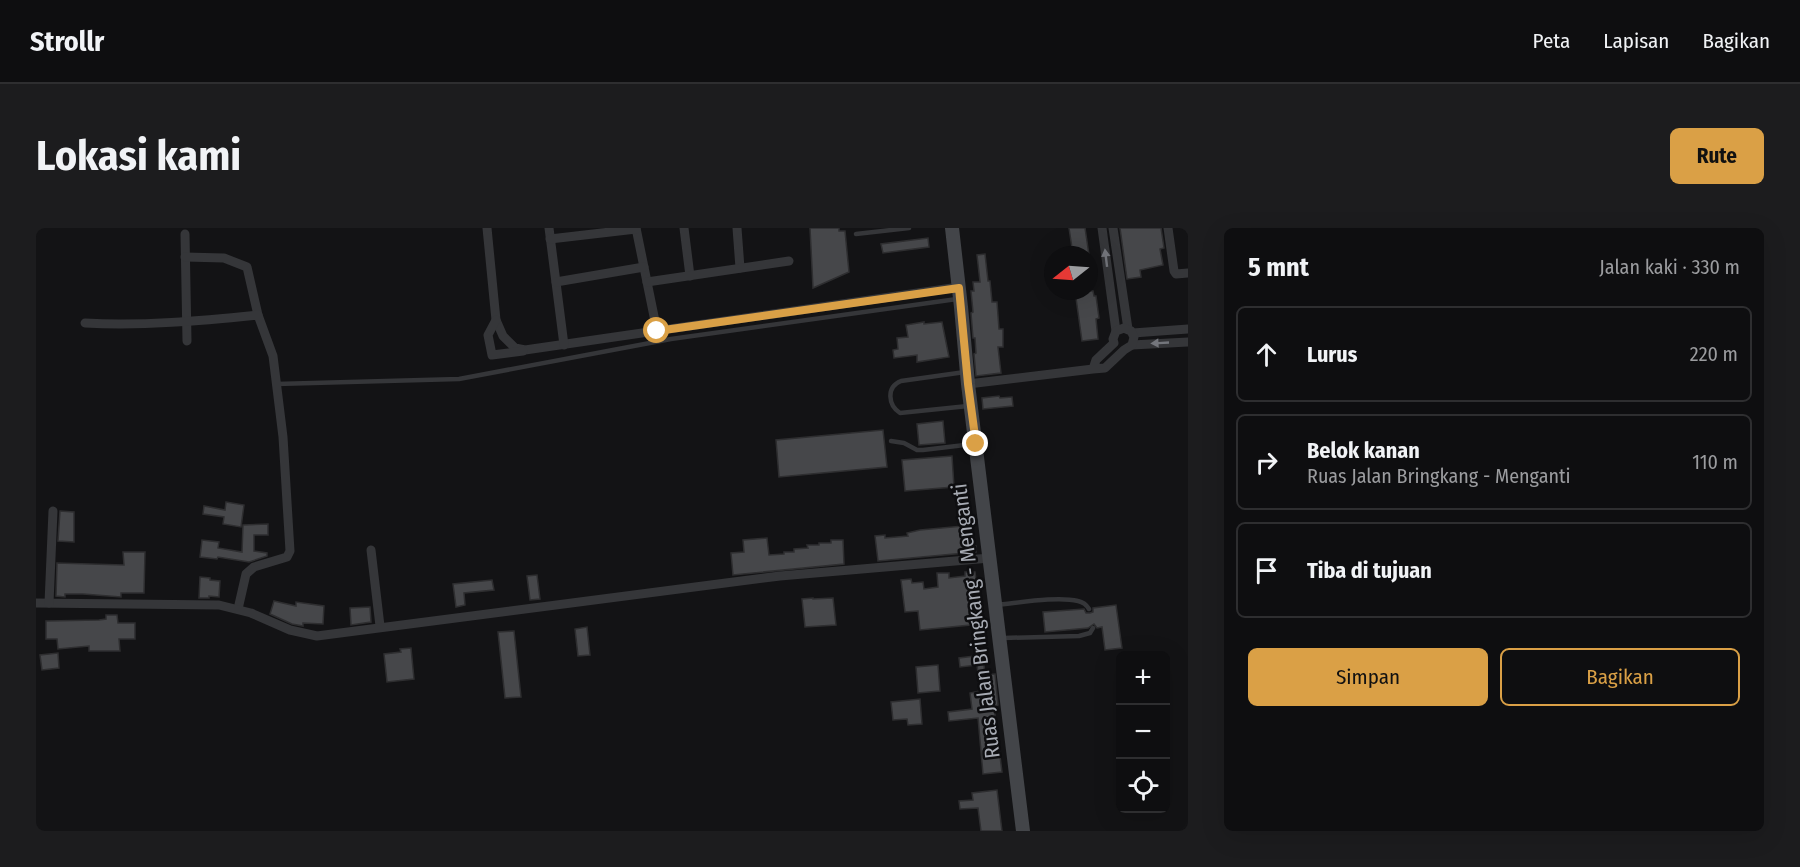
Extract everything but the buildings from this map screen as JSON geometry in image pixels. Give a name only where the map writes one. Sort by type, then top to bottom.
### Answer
[{"type":"main road","name":"Ruas Jalan Bringkang - Menganti","points":[[952,228],[971,406],[1023,831]]},
{"type":"street","points":[[487,228],[496,320],[503,336],[515,348],[525,350]]},
{"type":"street","points":[[549,228],[564,345]]},
{"type":"street","points":[[684,228],[690,276]]},
{"type":"street","points":[[737,228],[740,268]]},
{"type":"street","points":[[1102,228],[1116,331],[1114,343],[1120,349],[1188,342]]},
{"type":"street","points":[[968,378],[1105,368],[1134,341],[1120,280],[1113,228]]},
{"type":"street","points":[[1168,228],[1174,271],[1176,274],[1188,273]]},
{"type":"street","points":[[550,239],[576,232],[636,229],[657,331]]},
{"type":"street","points":[[185,234],[187,341]]},
{"type":"street","points":[[185,257],[224,258],[247,267],[258,315],[273,356],[283,438],[290,551],[287,557],[254,567],[246,574],[238,609]]},
{"type":"street","points":[[647,282],[789,261]]},
{"type":"street","points":[[556,282],[644,267]]},
{"type":"street","points":[[496,320],[488,335],[492,355],[657,331],[959,293]]},
{"type":"street","points":[[85,323],[120,325],[186,322],[258,315]]},
{"type":"street","points":[[1116,331],[1120,329],[1131,331],[1188,329]]},
{"type":"street","points":[[1093,369],[1096,360],[1114,343]]},
{"type":"street","points":[[49,603],[53,511]]},
{"type":"street","points":[[371,550],[380,626]]},
{"type":"street","points":[[36,603],[219,605],[238,609],[290,630],[317,636],[380,626],[780,576],[990,558]]},
{"type":"lane","points":[[856,234],[909,228]]},
{"type":"lane","points":[[276,384],[459,380],[671,339],[959,293]]},
{"type":"lane","points":[[968,378],[901,381],[894,384],[891,389],[891,399],[894,410],[900,413],[971,406]]},
{"type":"lane","points":[[891,441],[904,443],[917,450],[976,444]]},
{"type":"lane","points":[[996,605],[1065,600],[1079,601],[1089,609]]},
{"type":"lane","points":[[999,639],[1079,636],[1090,633],[1092,628]]},
{"type":"route","points":[[657,331],[959,288],[976,444]]}]
